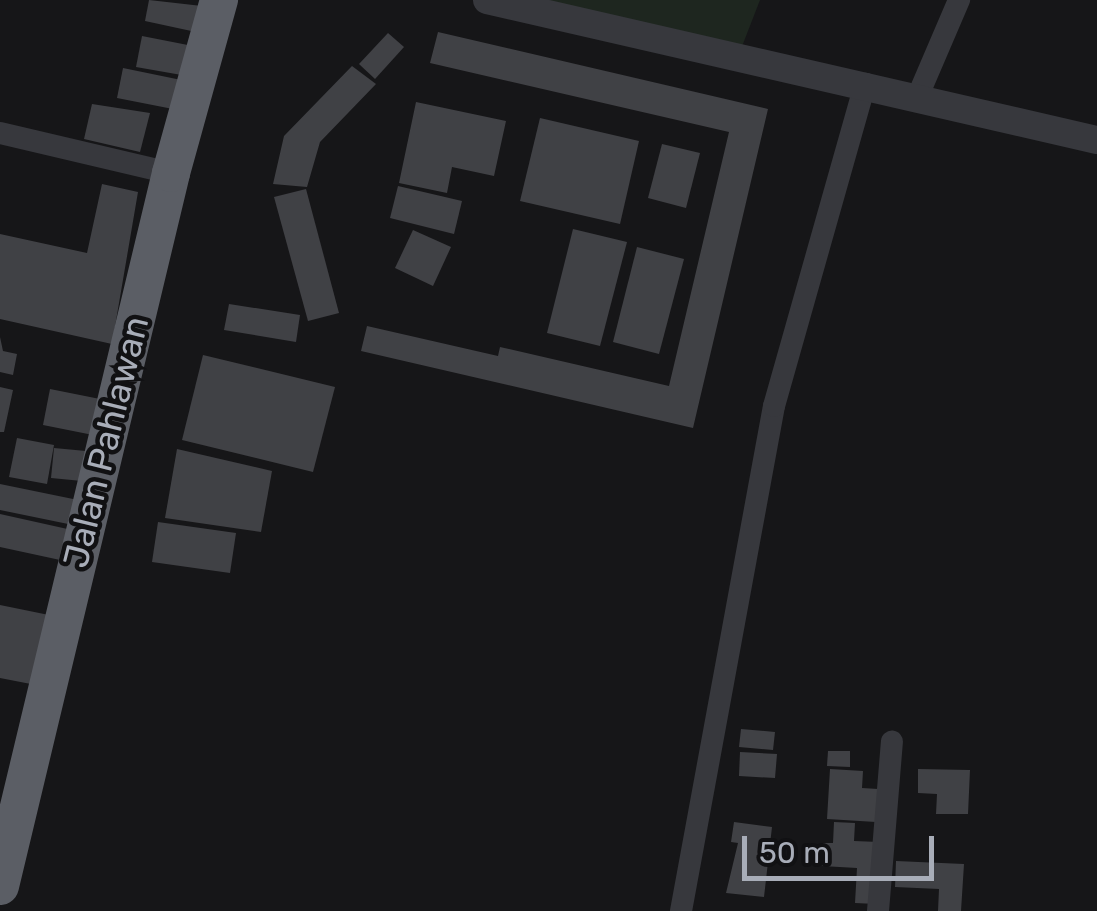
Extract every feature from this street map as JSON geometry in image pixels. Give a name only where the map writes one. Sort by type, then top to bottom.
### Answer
[{"type":"highway","name":"Jalan Pahlawan","points":[[0,886],[11,790],[170,173],[219,0]]},
{"type":"street","points":[[487,0],[1097,140]]},
{"type":"street","points":[[917,98],[959,0]]},
{"type":"street","points":[[681,911],[774,406],[864,84]]},
{"type":"street","points":[[0,133],[170,173]]},
{"type":"street","points":[[878,911],[892,742]]},
{"type":"shaded area","points":[[534,0],[760,0],[741,49]]},
{"type":"building","points":[[149,0],[202,6],[196,32],[145,21]]},
{"type":"building","points":[[438,32],[768,109],[693,428],[361,351],[367,326],[498,356],[500,347],[669,386],[729,132],[430,63]]},
{"type":"building","points":[[388,33],[404,47],[375,79],[359,64]]},
{"type":"building","points":[[142,36],[198,47],[193,77],[136,67]]},
{"type":"building","points":[[352,66],[376,84],[320,142],[307,187],[273,184],[284,136]]},
{"type":"building","points":[[123,68],[191,82],[178,110],[117,98]]},
{"type":"building","points":[[416,102],[506,121],[494,176],[452,167],[447,193],[399,183]]},
{"type":"building","points":[[92,104],[150,113],[140,152],[84,139]]},
{"type":"building","points":[[540,118],[639,141],[620,224],[520,201]]},
{"type":"building","points":[[662,144],[700,153],[686,208],[648,198]]},
{"type":"building","points":[[102,184],[138,192],[112,344],[0,319],[0,234],[87,253]]},
{"type":"building","points":[[398,186],[462,201],[454,234],[390,218]]},
{"type":"building","points":[[306,189],[339,313],[308,321],[274,197]]},
{"type":"building","points":[[573,229],[627,242],[600,346],[547,333]]},
{"type":"building","points":[[413,230],[451,247],[433,286],[395,268]]},
{"type":"building","points":[[637,247],[684,259],[659,354],[613,342]]},
{"type":"building","points":[[229,304],[300,315],[296,342],[224,330]]},
{"type":"building","points":[[0,337],[3,351],[17,354],[13,375],[0,372]]},
{"type":"building","points":[[203,355],[335,387],[313,472],[182,440]]},
{"type":"building","points":[[0,387],[13,390],[4,432],[0,432]]},
{"type":"building","points":[[50,389],[100,399],[93,435],[43,425]]},
{"type":"building","points":[[17,438],[54,445],[47,484],[9,477]]},
{"type":"building","points":[[54,448],[86,451],[82,481],[51,478]]},
{"type":"building","points":[[177,449],[272,471],[261,532],[165,518]]},
{"type":"building","points":[[0,484],[78,500],[73,525],[0,510]]},
{"type":"building","points":[[0,514],[81,532],[74,563],[0,547]]},
{"type":"building","points":[[158,522],[236,533],[230,573],[152,562]]},
{"type":"building","points":[[0,605],[49,615],[36,685],[0,678]]},
{"type":"building","points":[[741,729],[775,732],[773,750],[739,747]]},
{"type":"building","points":[[828,751],[850,751],[850,767],[827,766]]},
{"type":"building","points":[[740,752],[777,754],[775,778],[739,776]]},
{"type":"building","points":[[830,769],[863,771],[862,788],[878,789],[876,822],[827,819]]},
{"type":"building","points":[[918,769],[970,770],[968,814],[936,814],[937,794],[918,793]]},
{"type":"building","points":[[734,822],[772,827],[764,897],[726,893],[738,843],[731,842]]},
{"type":"building","points":[[834,822],[855,823],[854,841],[879,842],[876,904],[855,903],[857,868],[822,866],[823,843],[833,843]]},
{"type":"building","points":[[896,861],[964,864],[961,911],[938,911],[939,889],[895,887]]}]
